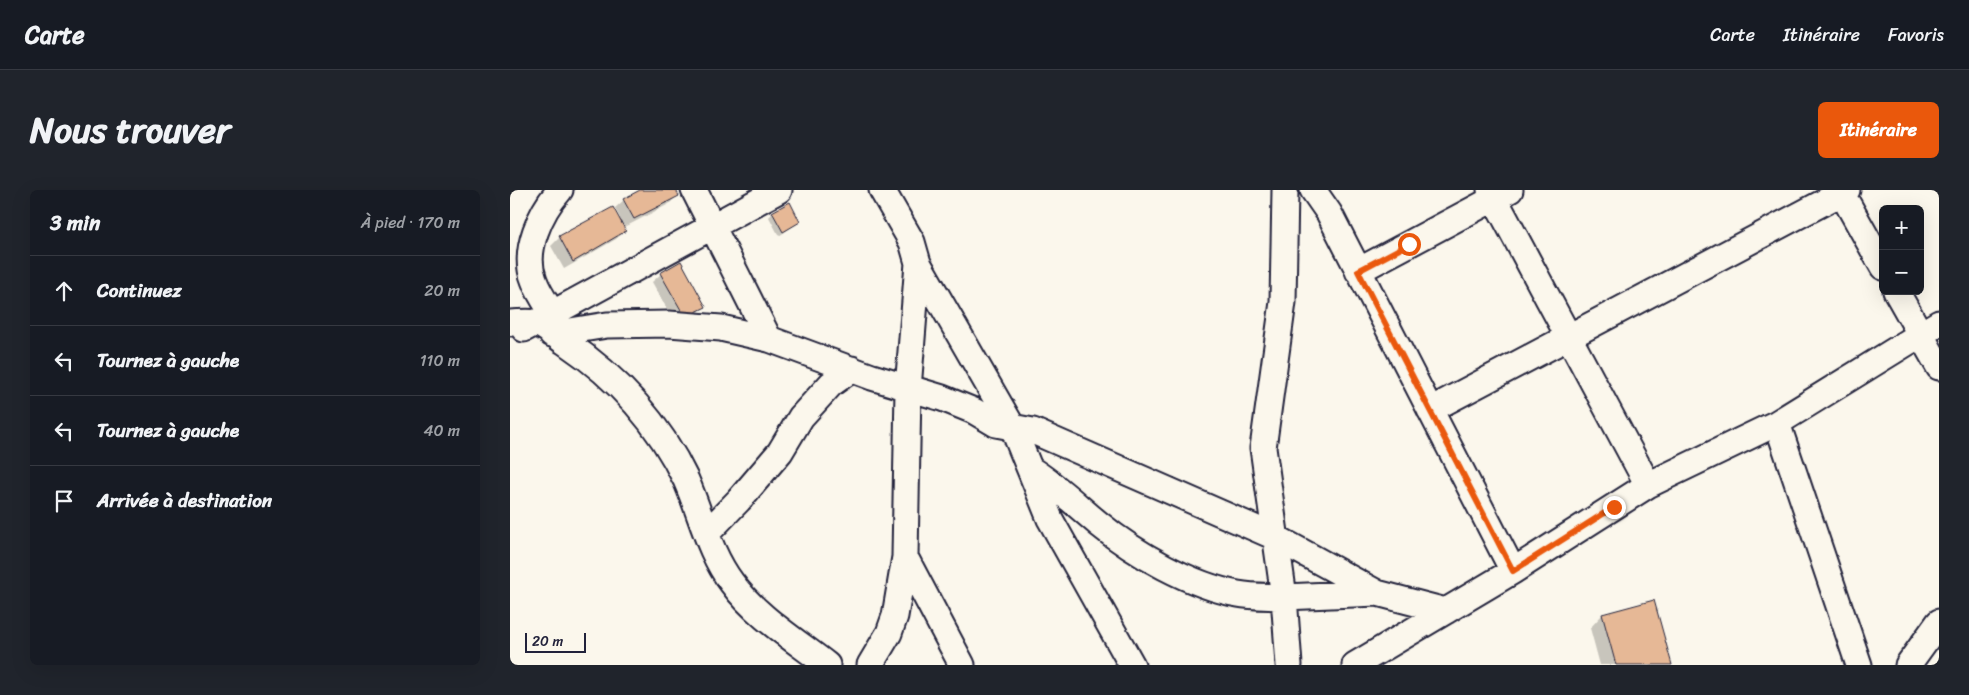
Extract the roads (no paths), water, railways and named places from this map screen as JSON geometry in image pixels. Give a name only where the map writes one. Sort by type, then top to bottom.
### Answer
[{"type":"street","points":[[560,190],[551,200],[534,234],[531,257],[533,279],[547,324],[632,396],[654,426],[684,478],[714,554],[732,584],[759,611],[826,665]]},
{"type":"street","points":[[694,190],[714,226],[769,339]]},
{"type":"street","points":[[510,337],[547,324],[778,190]]},
{"type":"street","points":[[882,190],[912,242],[918,263],[1013,428],[1050,519],[1132,665]]},
{"type":"street","points":[[1285,190],[1283,302],[1263,448],[1284,597],[1289,665]]},
{"type":"street","points":[[1312,190],[1328,212],[1513,571]]},
{"type":"street","points":[[1430,410],[1843,191],[1879,259]]},
{"type":"street","points":[[1358,271],[1498,193],[1570,337],[1648,485]]},
{"type":"street","points":[[870,665],[889,633],[895,616],[904,557],[908,389],[918,263]]},
{"type":"street","points":[[1900,295],[1929,328],[1939,367]]},
{"type":"street","points":[[510,323],[669,324],[721,328],[769,339],[852,370],[908,389],[942,398],[974,411],[996,424],[1033,431],[1274,536],[1377,593],[1446,611]]},
{"type":"street","points":[[1355,665],[1513,571],[1648,485],[1777,423],[1929,328]]},
{"type":"street","points":[[707,533],[739,500],[780,452],[801,417],[831,384],[852,370]]},
{"type":"street","points":[[1777,423],[1859,665]]},
{"type":"street","points":[[1030,469],[1050,482],[1099,525],[1167,568],[1205,584],[1238,594],[1284,597],[1377,593]]},
{"type":"street","points":[[904,557],[962,665]]},
{"type":"street","points":[[1908,665],[1939,622]]}]
